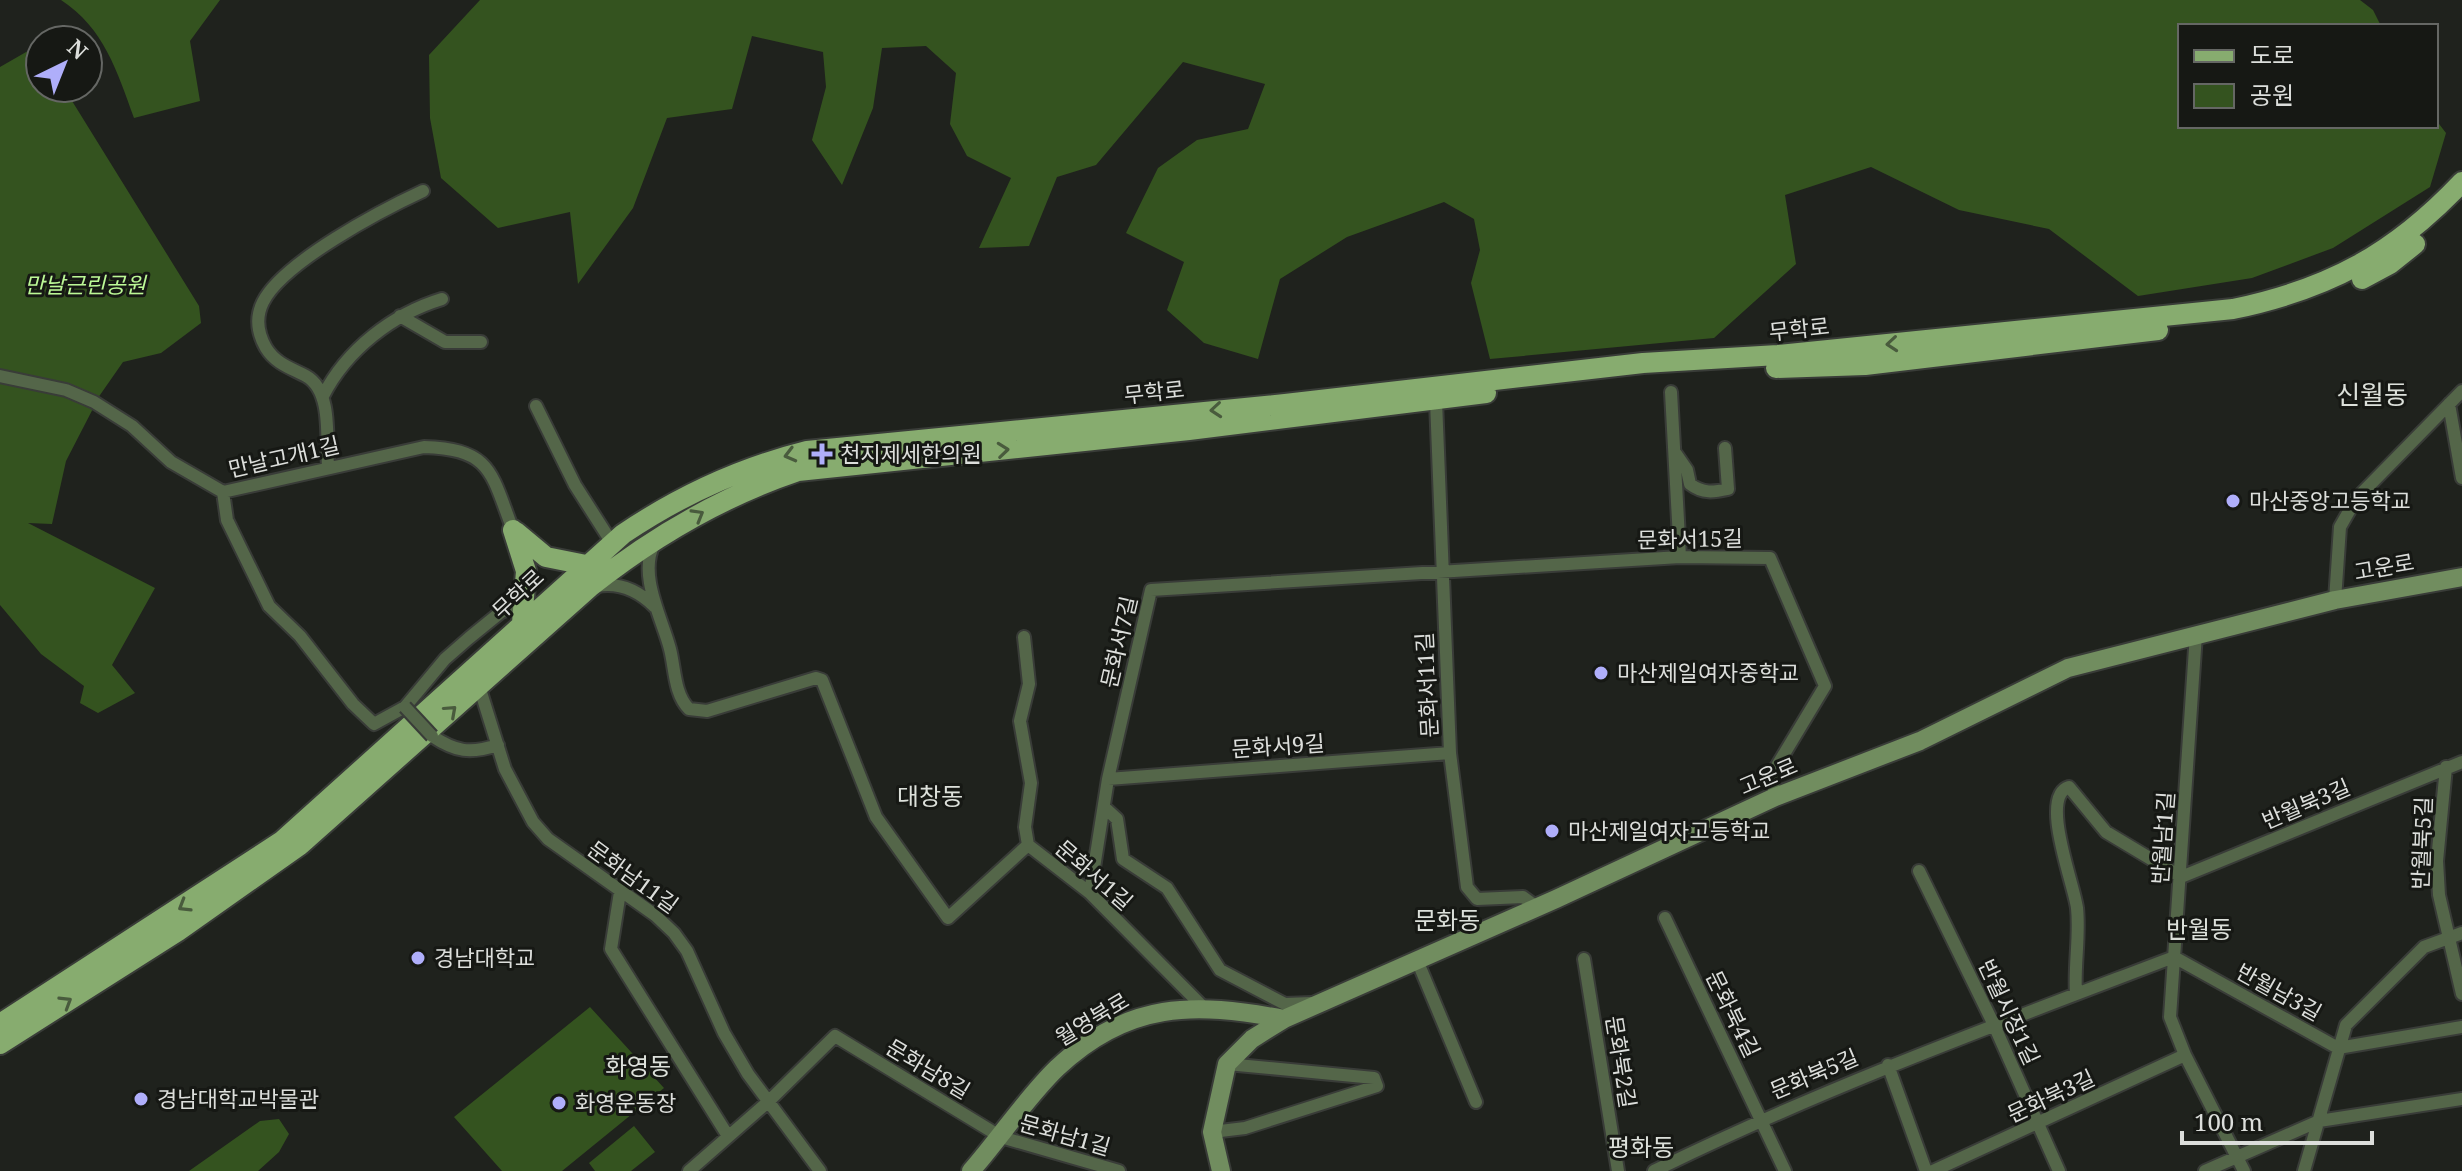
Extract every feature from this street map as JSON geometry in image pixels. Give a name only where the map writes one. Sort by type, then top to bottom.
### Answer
[{"type":"main road","name":"무학로","points":[[0,1024],[282,841],[523,613],[662,508],[725,476],[807,451],[1285,404],[1643,363],[1953,339],[2233,309],[2273,301],[2348,273],[2418,225],[2462,182]]},
{"type":"main road","name":"무학로","points":[[0,1044],[178,931],[300,845],[590,587],[635,551],[742,490],[798,471],[1436,401],[1638,372],[1865,365],[2220,323],[2325,298],[2390,264],[2462,201]]},
{"type":"main road","points":[[513,530],[546,557],[586,565]]},
{"type":"main road","points":[[513,530],[525,561],[523,613]]},
{"type":"main road","name":"고운로","points":[[1227,1064],[1252,1039],[1284,1019],[1538,908],[1775,797],[1920,741],[2068,668],[2335,600],[2462,577]]},
{"type":"main road","name":"월영북로","points":[[971,1171],[1056,1069],[1084,1046],[1140,1015],[1203,1007],[1284,1019]]},
{"type":"main road","points":[[1221,1171],[1212,1132],[1227,1064]]},
{"type":"street","points":[[328,467],[323,396],[314,382],[280,363],[265,346],[258,323],[263,301],[278,283],[341,234],[371,215],[423,191]]},
{"type":"street","points":[[323,396],[341,366],[400,316],[442,299]]},
{"type":"street","points":[[400,316],[445,342],[481,342]]},
{"type":"street","name":"만날고개1길","points":[[0,376],[66,390],[94,402],[132,426],[171,462],[223,492],[424,447],[456,448],[479,459],[492,474],[513,530]]},
{"type":"street","points":[[2335,600],[2340,527],[2356,499],[2462,391]]},
{"type":"street","points":[[1671,392],[1680,557]]},
{"type":"street","name":"문화서11길","points":[[1436,401],[1450,753],[1467,887],[1477,899],[1523,897],[1538,908]]},
{"type":"street","points":[[2449,404],[2462,478]]},
{"type":"street","points":[[536,406],[575,485],[612,543]]},
{"type":"street","points":[[1674,451],[1687,470],[1690,484],[1705,492],[1716,492],[1728,489],[1725,448]]},
{"type":"street","points":[[223,492],[227,520],[269,606],[300,636],[353,704],[374,724],[405,707],[445,659],[501,612],[523,613]]},
{"type":"street","name":"문화서1길","points":[[657,538],[649,555],[655,607],[671,651],[680,694],[691,711],[707,711],[816,678],[822,680],[876,817],[948,918],[1028,845],[1090,893],[1203,1007]]},
{"type":"street","name":"문화서15길","points":[[1442,572],[1680,557],[1770,558],[1825,686],[1772,774],[1775,797]]},
{"type":"street","name":"문화서7길","points":[[1090,893],[1108,779],[1151,590],[1442,572]]},
{"type":"street","points":[[590,587],[618,585],[640,595],[655,607]]},
{"type":"street","name":"반월남1길","points":[[2196,634],[2170,1017],[2185,1055],[2244,1171]]},
{"type":"street","points":[[1024,637],[1029,684],[1020,721],[1031,783],[1025,827],[1028,845]]},
{"type":"street","name":"문화남11길","points":[[479,686],[505,769],[533,822],[548,839],[655,915],[681,942],[724,1033],[820,1171]]},
{"type":"street","points":[[405,707],[432,736],[463,752],[475,753],[498,745]]},
{"type":"street","name":"문화서9길","points":[[1108,779],[1450,753]]},
{"type":"street","name":"반월북5길","points":[[2462,762],[2446,767],[2437,861],[2439,895],[2456,935],[2462,994]]},
{"type":"street","name":"반월북3길","points":[[2181,877],[2446,767]]},
{"type":"street","points":[[2076,994],[2077,907],[2057,813],[2057,795],[2061,789],[2069,787],[2077,793],[2106,832],[2181,877]]},
{"type":"street","points":[[1105,808],[1117,819],[1123,859],[1167,888],[1220,970],[1285,1004],[1320,1003]]},
{"type":"street","name":"반월시장1길","points":[[1919,871],[1994,1025],[2059,1171]]},
{"type":"street","points":[[620,892],[611,949],[728,1136]]},
{"type":"street","name":"문화북4길","points":[[1665,918],[1785,1171]]},
{"type":"street","points":[[2304,1171],[2346,1025],[2424,947],[2456,935]]},
{"type":"street","points":[[1994,1025],[2174,957]]},
{"type":"street","name":"반월남3길","points":[[2174,957],[2338,1048],[2462,1027]]},
{"type":"street","name":"문화북2길","points":[[1584,959],[1618,1171]]},
{"type":"street","points":[[1417,960],[1476,1102]]},
{"type":"street","name":"문화북5길","points":[[1654,1171],[1761,1118],[1994,1025]]},
{"type":"street","name":"문화남8길","points":[[769,1101],[835,1036],[1001,1137]]},
{"type":"street","name":"문화북3길","points":[[1933,1171],[2040,1125],[2185,1055]]},
{"type":"street","points":[[1212,1132],[1245,1128],[1377,1086],[1374,1078],[1227,1064]]},
{"type":"street","points":[[1888,1065],[1926,1171]]},
{"type":"street","points":[[2205,1171],[2319,1121],[2462,1099]]},
{"type":"street","points":[[689,1171],[769,1101]]},
{"type":"street","name":"문화남1길","points":[[1001,1137],[1119,1171]]},
{"type":"green space","points":[[61,0],[220,0],[190,41],[200,101],[134,118],[104,46],[104,24],[88,24]]},
{"type":"green space","points":[[480,0],[2360,0],[2373,10],[2380,24],[2178,24],[2178,128],[2438,128],[2438,123],[2446,133],[2430,187],[2333,248],[2252,278],[2138,296],[2049,229],[1959,210],[1871,167],[1785,195],[1796,264],[1714,338],[1490,359],[1471,283],[1480,250],[1474,219],[1444,202],[1347,237],[1280,279],[1258,359],[1204,343],[1167,310],[1184,262],[1126,233],[1158,168],[1197,140],[1248,129],[1265,84],[1183,62],[1096,165],[1057,177],[1029,246],[979,248],[1011,178],[967,156],[950,124],[956,73],[926,46],[882,48],[873,108],[842,185],[812,140],[826,87],[823,52],[752,36],[732,109],[667,118],[633,208],[578,284],[570,212],[498,228],[441,178],[430,118],[429,55]]},
{"type":"green space","name":"만날근린공원","points":[[24,53],[24,104],[74,104],[199,306],[201,323],[161,353],[123,362],[100,395],[66,461],[52,524],[28,523],[155,588],[112,665],[135,693],[98,713],[80,703],[84,686],[41,654],[0,605],[0,67]]},
{"type":"green space","name":"화영운동장","points":[[590,1007],[664,1088],[562,1171],[502,1171],[454,1117]]},
{"type":"green space","points":[[279,1119],[289,1134],[279,1152],[258,1171],[189,1171],[260,1121]]},
{"type":"green space","points":[[634,1126],[655,1152],[631,1171],[595,1171],[589,1163]]},
{"type":"place","name":"천지제세한의원","points":[[822,454]]},
{"type":"place","name":"마산중앙고등학교","points":[[2233,501]]},
{"type":"place","name":"마산제일여자중학교","points":[[1601,673]]},
{"type":"place","name":"마산제일여자고등학교","points":[[1552,831]]},
{"type":"place","name":"경남대학교","points":[[418,958]]},
{"type":"place","name":"경남대학교박물관","points":[[141,1099]]},
{"type":"place","name":"화영운동장","points":[[559,1103]]},
{"type":"district","name":"신월동","points":[[2372,395]]},
{"type":"district","name":"대창동","points":[[930,797]]},
{"type":"district","name":"문화동","points":[[1447,921]]},
{"type":"district","name":"반월동","points":[[2199,930]]},
{"type":"district","name":"화영동","points":[[638,1067]]},
{"type":"district","name":"평화동","points":[[1641,1148]]}]
